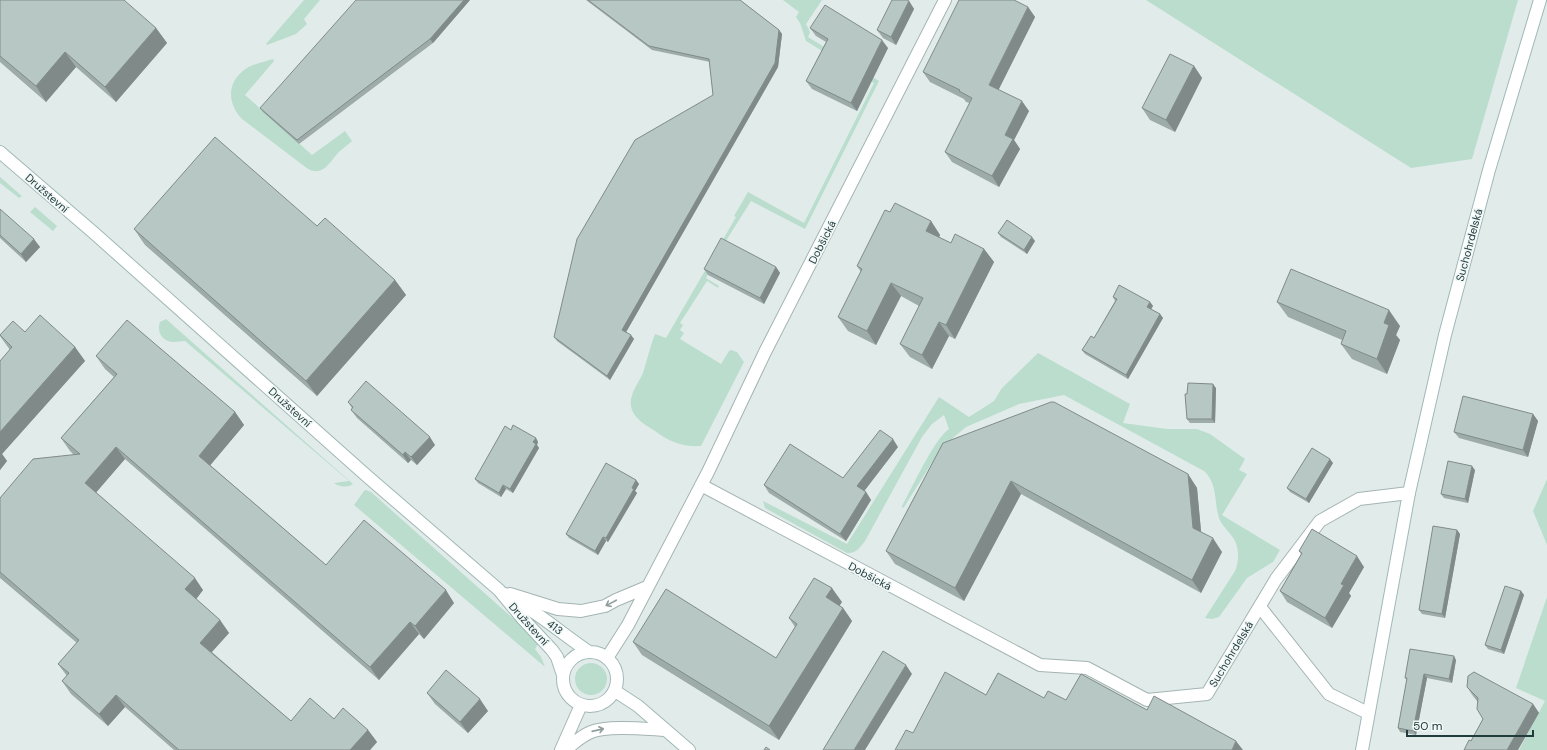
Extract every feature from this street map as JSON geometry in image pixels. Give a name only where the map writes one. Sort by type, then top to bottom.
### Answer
[{"type":"street","name":"Dobšická","points":[[607,658],[628,625],[701,485],[765,352],[945,0]]},
{"type":"street","name":"Suchohrdelská","points":[[1362,750],[1409,493],[1436,374],[1489,170],[1540,0]]},
{"type":"street","name":"Družstevní","points":[[0,152],[499,590],[549,646],[557,657],[563,675]]},
{"type":"street","name":"Dobšická","points":[[701,485],[1040,665]]},
{"type":"street","name":"Suchohrdelská","points":[[1040,665],[1087,668],[1147,700],[1207,694],[1276,579],[1320,521],[1360,499],[1409,493]]},
{"type":"street","points":[[499,590],[558,609],[581,611],[605,606],[647,587]]},
{"type":"street","name":"413","points":[[499,590],[532,610],[589,652]]},
{"type":"street","name":"Suchohrdelská","points":[[1260,607],[1329,694],[1368,713]]},
{"type":"street","points":[[589,652],[599,653],[607,658],[613,664],[617,673],[618,682],[615,691],[610,698],[600,705],[588,707],[580,705],[572,700],[566,693],[563,684],[563,675],[566,666],[572,659],[580,654],[589,652]]},
{"type":"street","points":[[615,691],[638,706],[689,750]]},
{"type":"street","points":[[561,750],[580,705]]},
{"type":"street","points":[[565,750],[590,732],[599,729],[666,730]]},
{"type":"green space","points":[[304,0],[320,0],[304,19],[307,24],[296,34],[267,45],[266,44]]},
{"type":"green space","points":[[783,0],[822,0],[806,24],[810,32],[808,37],[879,81],[805,229],[751,201],[724,244],[706,278],[719,286],[718,288],[707,281],[680,323],[683,325],[680,330],[684,333],[680,339],[721,364],[731,350],[737,352],[744,362],[701,446],[682,445],[666,438],[645,425],[636,417],[632,410],[632,395],[643,373],[655,334],[666,338],[736,217],[734,216],[748,192],[804,223],[874,83],[806,41],[800,23],[796,17],[799,12]]},
{"type":"green space","points":[[1146,0],[1518,0],[1472,159],[1411,168]]},
{"type":"green space","points":[[273,59],[274,61],[245,95],[312,155],[345,131],[352,141],[322,170],[314,171],[308,169],[242,119],[234,107],[231,94],[234,81],[238,76],[250,66]]},
{"type":"green space","points":[[0,177],[22,196],[19,198],[0,183]]},
{"type":"green space","points":[[35,207],[57,226],[53,231],[30,212]]},
{"type":"green space","points":[[166,319],[353,484],[343,486],[334,483],[349,481],[185,341],[170,342],[165,340],[160,333],[159,325],[160,322]]},
{"type":"green space","points":[[1038,353],[1130,404],[1123,423],[1167,429],[1197,429],[1210,434],[1245,459],[1239,470],[1247,474],[1222,515],[1280,550],[1273,562],[1247,578],[1219,617],[1212,619],[1205,618],[1235,571],[1238,553],[1234,539],[1219,518],[1214,487],[1208,476],[1204,471],[1064,395],[1019,404],[966,427],[942,447],[902,508],[930,453],[943,434],[949,429],[944,415],[932,424],[922,437],[865,541],[858,550],[853,552],[847,553],[765,508],[763,501],[847,544],[939,397],[969,417],[994,401],[1002,388]]},
{"type":"green space","points":[[1547,479],[1547,545],[1533,511]]},
{"type":"green space","points":[[366,490],[371,492],[534,637],[539,643],[535,649],[541,657],[545,667],[354,505]]},
{"type":"green space","points":[[1547,597],[1547,750],[1519,750],[1545,701],[1516,688]]},
{"type":"green space","points":[[588,663],[594,663],[604,670],[607,679],[606,685],[600,692],[594,695],[588,695],[578,688],[575,682],[575,676],[582,666]]},
{"type":"building","points":[[0,0],[124,0],[156,28],[105,87],[65,52],[36,86],[0,56]]},
{"type":"building","points":[[356,0],[464,0],[430,39],[297,140],[260,108]]},
{"type":"building","points":[[588,0],[740,0],[779,30],[775,63],[622,330],[631,335],[607,376],[554,337],[577,239],[635,140],[713,95],[709,59],[649,46]]},
{"type":"building","points":[[892,0],[909,1],[891,37],[877,30]]},
{"type":"building","points":[[959,0],[1014,0],[1028,7],[989,85],[1022,101],[1005,135],[1013,139],[992,176],[945,152],[972,98],[959,91],[960,90],[923,72]]},
{"type":"building","points":[[825,5],[882,40],[851,103],[806,81],[828,39],[810,28]]},
{"type":"building","points":[[1170,54],[1194,66],[1166,120],[1142,108]]},
{"type":"building","points":[[215,137],[317,226],[325,218],[395,280],[306,381],[134,229]]},
{"type":"building","points":[[895,203],[931,221],[926,231],[951,243],[955,234],[984,249],[946,325],[939,322],[922,355],[900,344],[923,298],[891,283],[867,331],[838,317],[862,269],[857,266],[885,210],[890,212]]},
{"type":"building","points":[[0,209],[34,239],[21,254],[0,235]]},
{"type":"building","points":[[1007,220],[1032,237],[1024,250],[998,233]]},
{"type":"building","points":[[721,238],[776,267],[760,298],[704,269]]},
{"type":"building","points":[[1291,269],[1389,310],[1384,323],[1389,325],[1377,359],[1341,344],[1346,331],[1277,302]]},
{"type":"building","points":[[1119,285],[1150,302],[1147,307],[1160,314],[1126,375],[1082,350],[1091,336],[1094,338],[1117,299],[1113,297]]},
{"type":"building","points":[[40,315],[75,347],[0,432],[0,361],[12,347],[0,335],[13,321],[25,332]]},
{"type":"building","points":[[127,320],[235,412],[199,456],[326,565],[364,520],[446,590],[415,626],[410,622],[370,667],[116,447],[85,483],[195,578],[185,589],[220,620],[200,643],[291,721],[310,698],[334,719],[343,708],[368,730],[350,750],[179,750],[116,695],[99,714],[62,681],[69,673],[58,664],[79,640],[0,572],[0,498],[33,459],[80,454],[61,438],[117,374],[96,356]]},
{"type":"building","points":[[366,381],[430,437],[411,457],[405,452],[403,455],[351,410],[353,407],[348,402]]},
{"type":"building","points":[[1188,383],[1213,384],[1212,419],[1187,419],[1185,394],[1187,394]]},
{"type":"building","points":[[1463,396],[1533,414],[1523,450],[1454,432]]},
{"type":"building","points":[[1054,402],[1188,474],[1193,528],[1213,538],[1192,580],[1011,481],[955,588],[886,551],[943,443]]},
{"type":"building","points":[[513,425],[536,438],[533,442],[536,444],[510,489],[503,485],[499,493],[475,479],[505,426],[511,430]]},
{"type":"building","points":[[880,430],[893,439],[857,486],[866,492],[840,534],[764,485],[790,444],[843,478]]},
{"type":"building","points":[[1312,448],[1330,459],[1306,499],[1287,488]]},
{"type":"building","points":[[1448,461],[1472,466],[1465,499],[1441,494]]},
{"type":"building","points":[[606,463],[636,480],[632,488],[634,489],[606,538],[603,537],[595,551],[566,534]]},
{"type":"building","points":[[1433,526],[1457,530],[1442,614],[1419,610]]},
{"type":"building","points":[[1312,529],[1357,556],[1341,584],[1344,585],[1325,618],[1280,591],[1302,553],[1299,551]]},
{"type":"building","points":[[814,578],[832,588],[826,597],[843,608],[769,726],[633,642],[666,589],[776,658],[797,624],[789,618]]},
{"type":"building","points":[[1505,586],[1521,591],[1501,650],[1485,645]]},
{"type":"building","points":[[1410,649],[1454,656],[1449,679],[1424,674],[1413,731],[1398,728],[1407,678],[1405,678]]},
{"type":"building","points":[[883,651],[906,665],[854,750],[823,750]]},
{"type":"building","points":[[446,670],[480,699],[460,722],[427,693]]},
{"type":"building","points":[[945,672],[986,695],[998,673],[1044,698],[1048,691],[1066,700],[1081,674],[1147,710],[1154,696],[1236,741],[1232,750],[895,750],[906,730],[913,733]]},
{"type":"building","points":[[1474,672],[1533,704],[1507,750],[1464,750],[1469,740],[1471,741],[1483,719],[1477,709],[1478,698],[1467,687],[1468,676]]}]
